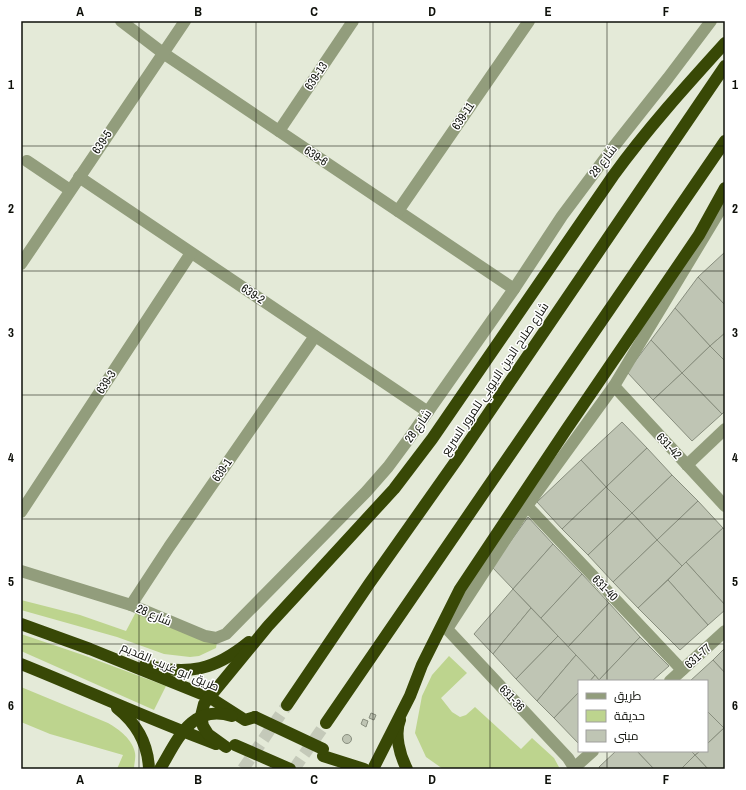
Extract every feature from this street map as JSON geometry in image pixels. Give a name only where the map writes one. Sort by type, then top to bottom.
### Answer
[{"type":"highway","points":[[231,746],[208,734],[203,726],[201,716],[204,704],[268,626],[394,489],[432,439],[636,144],[725,43]]},
{"type":"highway","name":"شارع صلاح الدين الايوبي للمرور السريع","points":[[287,706],[369,584],[463,452],[725,66]]},
{"type":"highway","points":[[326,722],[725,141]]},
{"type":"highway","points":[[407,769],[399,745],[398,724],[426,659],[460,589],[698,235],[725,188]]},
{"type":"highway","name":"طريق ابو غريب القديم","points":[[21,624],[90,649],[209,697],[250,719],[323,753],[364,769]]},
{"type":"highway","points":[[90,649],[156,668],[180,671],[201,669],[225,659],[268,626]]},
{"type":"highway","points":[[21,664],[182,732],[231,746],[290,769]]},
{"type":"highway","points":[[84,690],[116,707],[132,722],[145,744],[149,769]]},
{"type":"highway","points":[[373,769],[410,696]]},
{"type":"highway","points":[[160,769],[182,732],[192,721],[201,716],[216,713],[250,719]]},
{"type":"highway","points":[[323,753],[343,769]]},
{"type":"street","name":"639-6","points":[[121,21],[163,53],[514,289]]},
{"type":"street","name":"639-5","points":[[21,264],[185,21]]},
{"type":"street","name":"639-13","points":[[279,131],[353,21]]},
{"type":"street","name":"639-11","points":[[398,211],[529,21]]},
{"type":"street","name":"شارع 28","points":[[21,571],[131,605],[205,636],[216,638],[226,634],[366,492],[392,461],[514,289],[562,216],[588,180],[711,21]]},
{"type":"street","points":[[27,161],[70,190]]},
{"type":"street","name":"639-2","points":[[79,177],[428,412]]},
{"type":"street","points":[[698,235],[723,209]]},
{"type":"street","points":[[527,506],[614,386],[723,209]]},
{"type":"street","name":"639-3","points":[[21,512],[191,253]]},
{"type":"street","name":"639-1","points":[[131,605],[169,547],[315,336]]},
{"type":"street","name":"631-42","points":[[614,386],[725,506]]},
{"type":"street","points":[[687,465],[725,429]]},
{"type":"street","name":"631-36","points":[[527,506],[447,629],[568,758],[574,768]]},
{"type":"street","name":"631-40","points":[[527,506],[682,670]]},
{"type":"street","name":"631-77","points":[[671,680],[725,631]]},
{"type":"street","points":[[574,768],[591,752]]},
{"type":"green space","points":[[21,600],[80,615],[126,631],[136,612],[217,642],[216,648],[199,656],[190,657],[164,654],[117,637],[21,610]]},
{"type":"green space","points":[[21,634],[166,686],[154,710],[21,651]]},
{"type":"green space","points":[[449,656],[467,673],[441,698],[452,712],[460,717],[466,715],[475,707],[521,749],[532,738],[554,758],[560,769],[443,769],[426,757],[415,733],[422,696],[432,675]]},
{"type":"green space","points":[[21,687],[117,728],[125,735],[134,748],[134,769],[117,769],[123,755],[50,734],[21,722]]},
{"type":"building","points":[[725,252],[725,305],[698,277]]},
{"type":"building","points":[[698,277],[725,305],[725,333],[710,346],[675,308]]},
{"type":"building","points":[[675,308],[710,346],[682,373],[651,340]]},
{"type":"building","points":[[725,333],[725,361],[710,346]]},
{"type":"building","points":[[651,340],[682,373],[653,400],[627,372]]},
{"type":"building","points":[[710,346],[725,361],[725,411],[722,414],[682,373]]},
{"type":"building","points":[[682,373],[722,414],[692,441],[653,400]]},
{"type":"building","points":[[622,422],[647,448],[606,487],[581,460]]},
{"type":"building","points":[[647,448],[672,475],[632,513],[606,487]]},
{"type":"building","points":[[581,460],[606,487],[562,529],[537,502]]},
{"type":"building","points":[[672,475],[698,501],[657,540],[632,513]]},
{"type":"building","points":[[606,487],[632,513],[588,555],[562,529]]},
{"type":"building","points":[[698,501],[723,528],[682,566],[657,540]]},
{"type":"building","points":[[632,513],[657,540],[613,582],[588,555]]},
{"type":"building","points":[[528,517],[553,544],[513,589],[492,567]]},
{"type":"building","points":[[723,528],[725,530],[725,605],[686,562]]},
{"type":"building","points":[[657,540],[682,566],[638,608],[613,582]]},
{"type":"building","points":[[553,544],[582,574],[541,618],[513,589]]},
{"type":"building","points":[[686,562],[725,605],[725,610],[708,625],[668,580]]},
{"type":"building","points":[[582,574],[609,603],[568,647],[541,618]]},
{"type":"building","points":[[668,580],[708,625],[680,650],[638,608]]},
{"type":"building","points":[[513,589],[531,608],[493,654],[474,634]]},
{"type":"building","points":[[609,603],[640,637],[599,680],[568,647]]},
{"type":"building","points":[[531,608],[558,636],[516,679],[493,654]]},
{"type":"building","points":[[558,636],[576,655],[537,701],[516,679]]},
{"type":"building","points":[[640,637],[669,666],[653,680],[599,680]]},
{"type":"building","points":[[725,648],[725,673],[713,660]]},
{"type":"building","points":[[576,655],[595,675],[591,680],[578,680],[578,693],[554,718],[537,701]]},
{"type":"building","points":[[713,660],[725,673],[724,728],[708,712],[708,680],[691,680]]},
{"type":"building","points":[[595,675],[599,680],[591,680]]},
{"type":"building","points":[[578,693],[578,743],[554,718]]},
{"type":"building","points":[[708,712],[724,728],[708,743]]},
{"type":"building","points":[[371,713],[376,715],[374,720],[369,718]]},
{"type":"building","points":[[363,719],[368,721],[366,727],[361,724]]},
{"type":"building","points":[[724,728],[725,769],[708,769],[695,755],[699,752],[708,752],[708,743]]},
{"type":"building","points":[[347,734],[352,739],[347,744],[342,739]]},
{"type":"building","points":[[615,752],[638,752],[654,769],[600,769],[599,767]]},
{"type":"building","points":[[638,752],[692,752],[695,755],[681,769],[654,769]]},
{"type":"building","points":[[692,752],[699,752],[695,755]]},
{"type":"building","points":[[695,755],[708,769],[681,769]]},
{"type":"tunnel","points":[[243,769],[287,705]]},
{"type":"tunnel","points":[[294,769],[326,723]]}]
